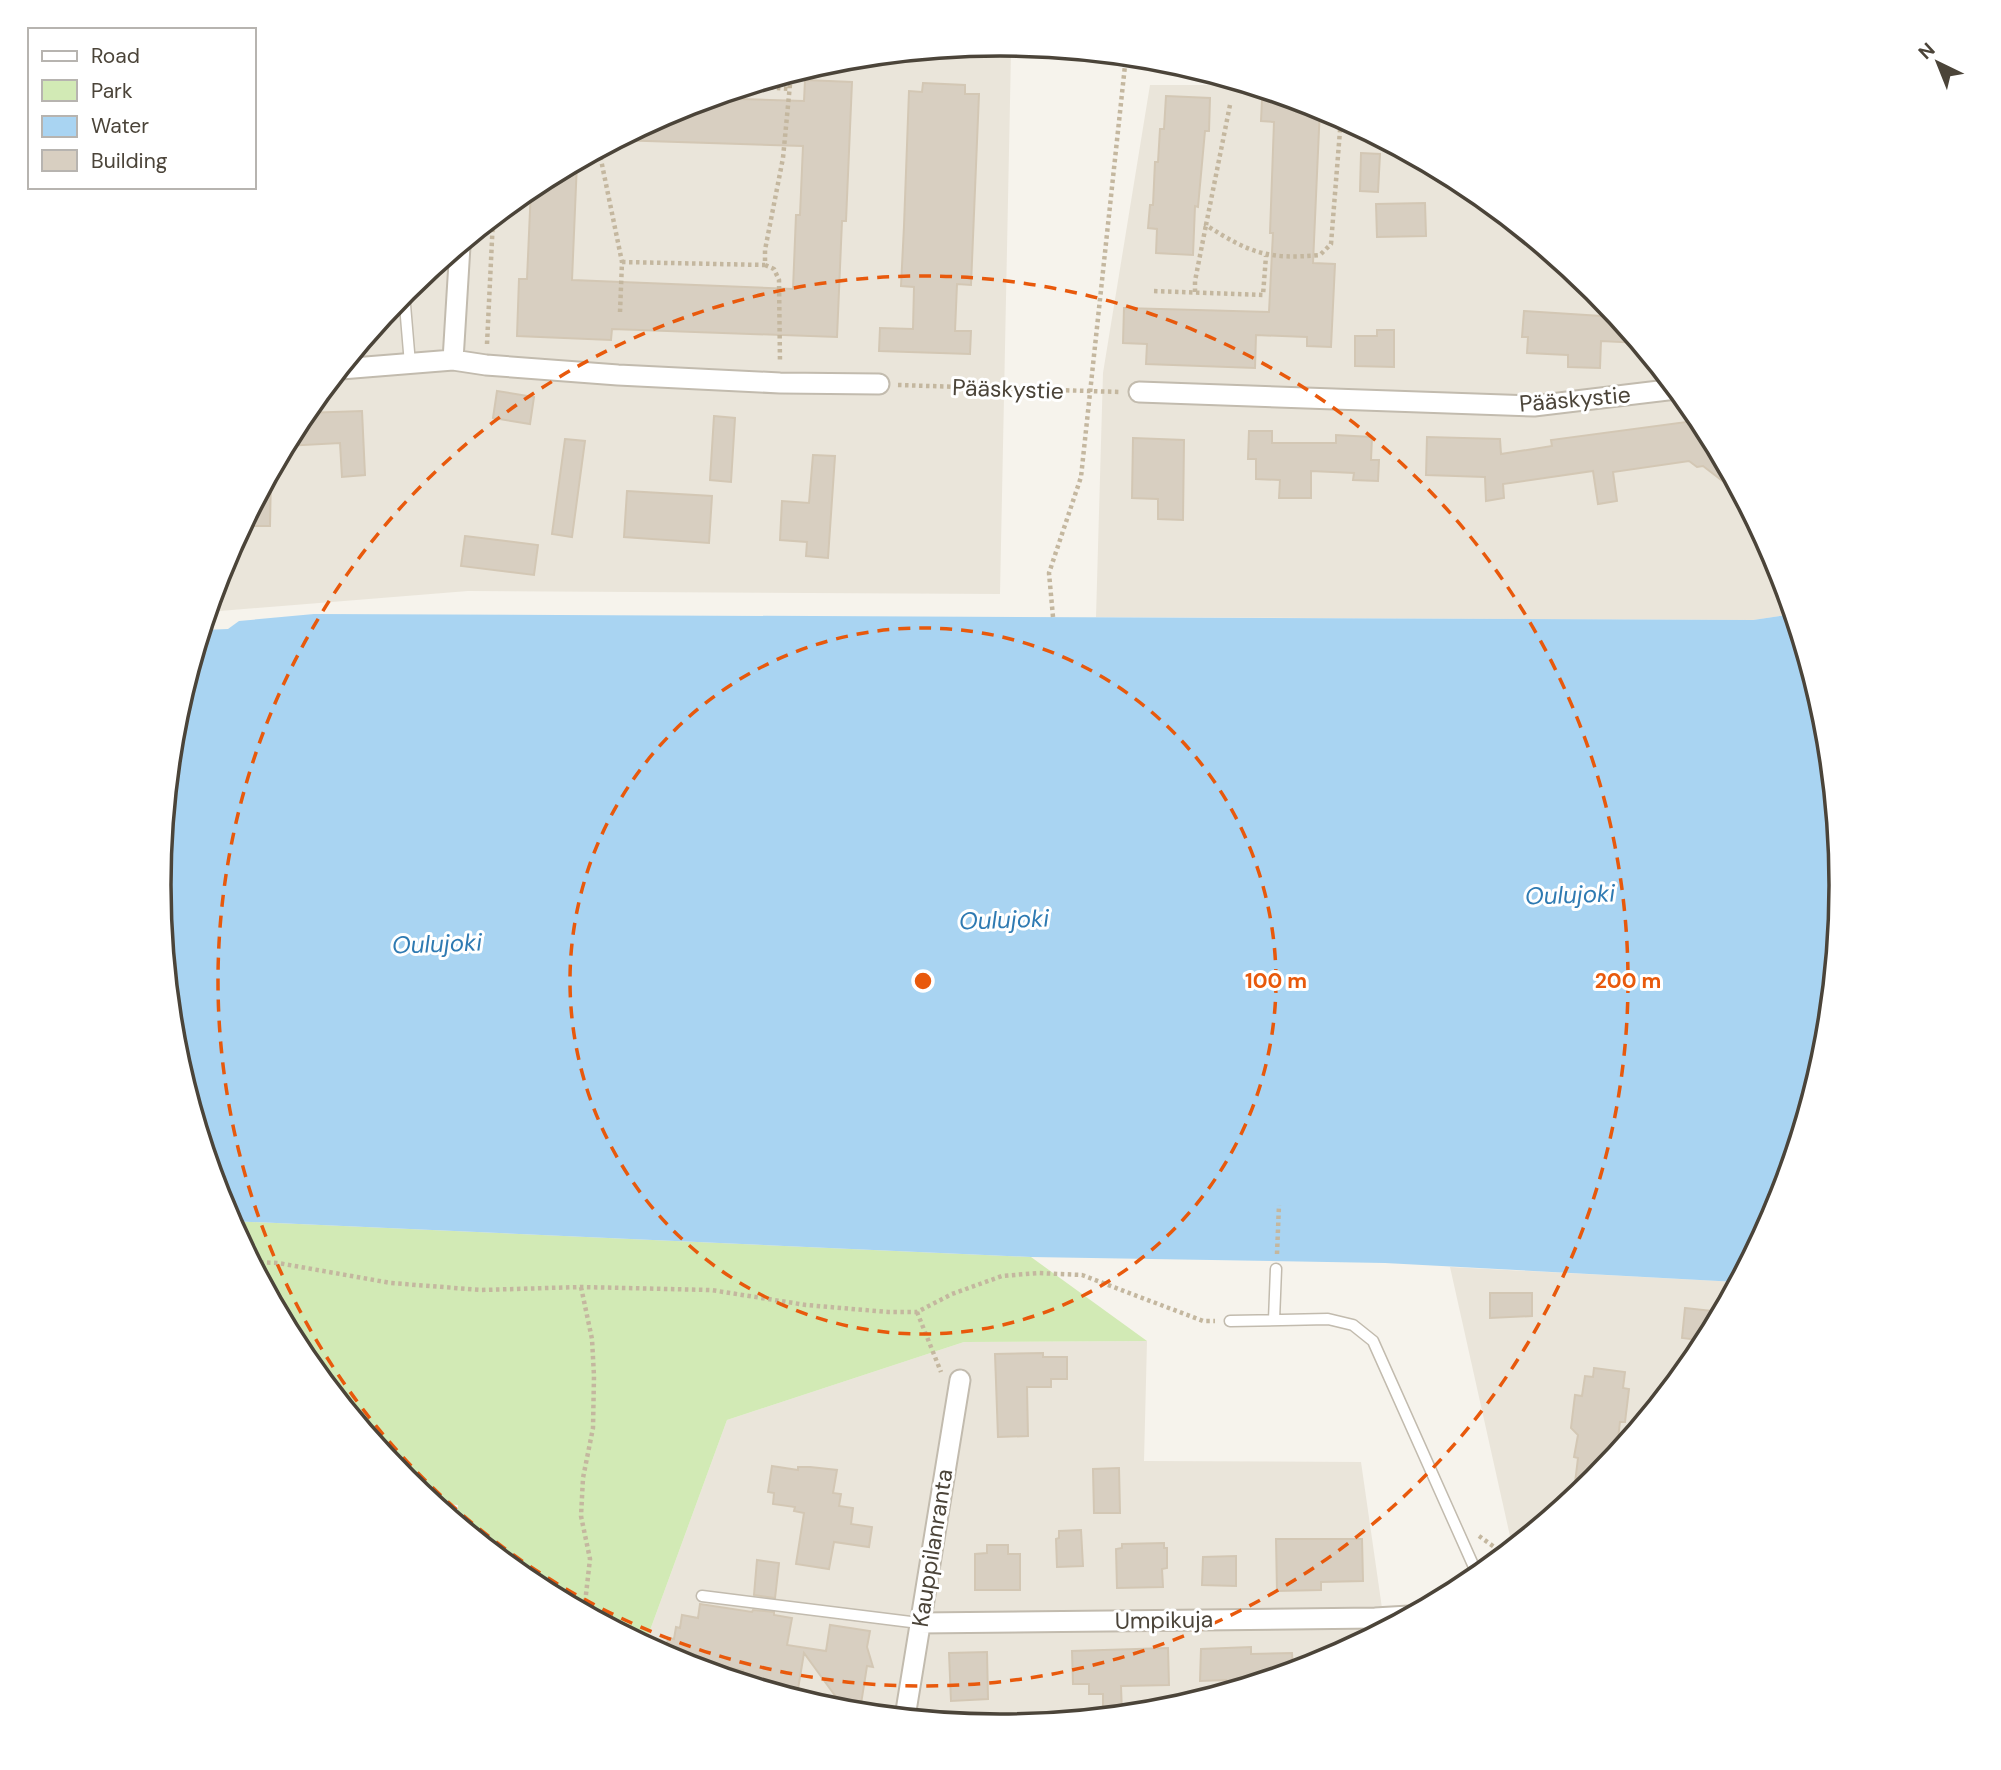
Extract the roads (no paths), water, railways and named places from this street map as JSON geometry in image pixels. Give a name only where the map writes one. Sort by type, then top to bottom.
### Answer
[{"type":"street","points":[[453,360],[459,258]]},
{"type":"street","points":[[353,368],[453,360],[618,375],[780,383],[879,384]]},
{"type":"street","name":"Pääskystie","points":[[1139,392],[1534,406],[1665,390]]},
{"type":"street","name":"Kauppilanranta","points":[[906,1708],[960,1380]]},
{"type":"street","name":"Umpikuja","points":[[919,1623],[1389,1617]]},
{"type":"lane","points":[[405,308],[410,364]]},
{"type":"lane","points":[[1274,1320],[1276,1269]]},
{"type":"lane","points":[[1230,1321],[1328,1319],[1353,1325],[1373,1341],[1473,1565]]},
{"type":"lane","points":[[702,1596],[919,1623]]},
{"type":"water","name":"Oulujoki","points":[[314,614],[1753,620],[1785,615],[1814,723],[1828,831],[1829,885],[1828,939],[1814,1047],[1786,1151],[1744,1252],[1728,1282],[1385,1263],[1031,1257],[244,1222],[215,1151],[187,1047],[173,939],[171,885],[179,777],[187,723],[200,670],[212,630],[228,629],[239,621]]}]
